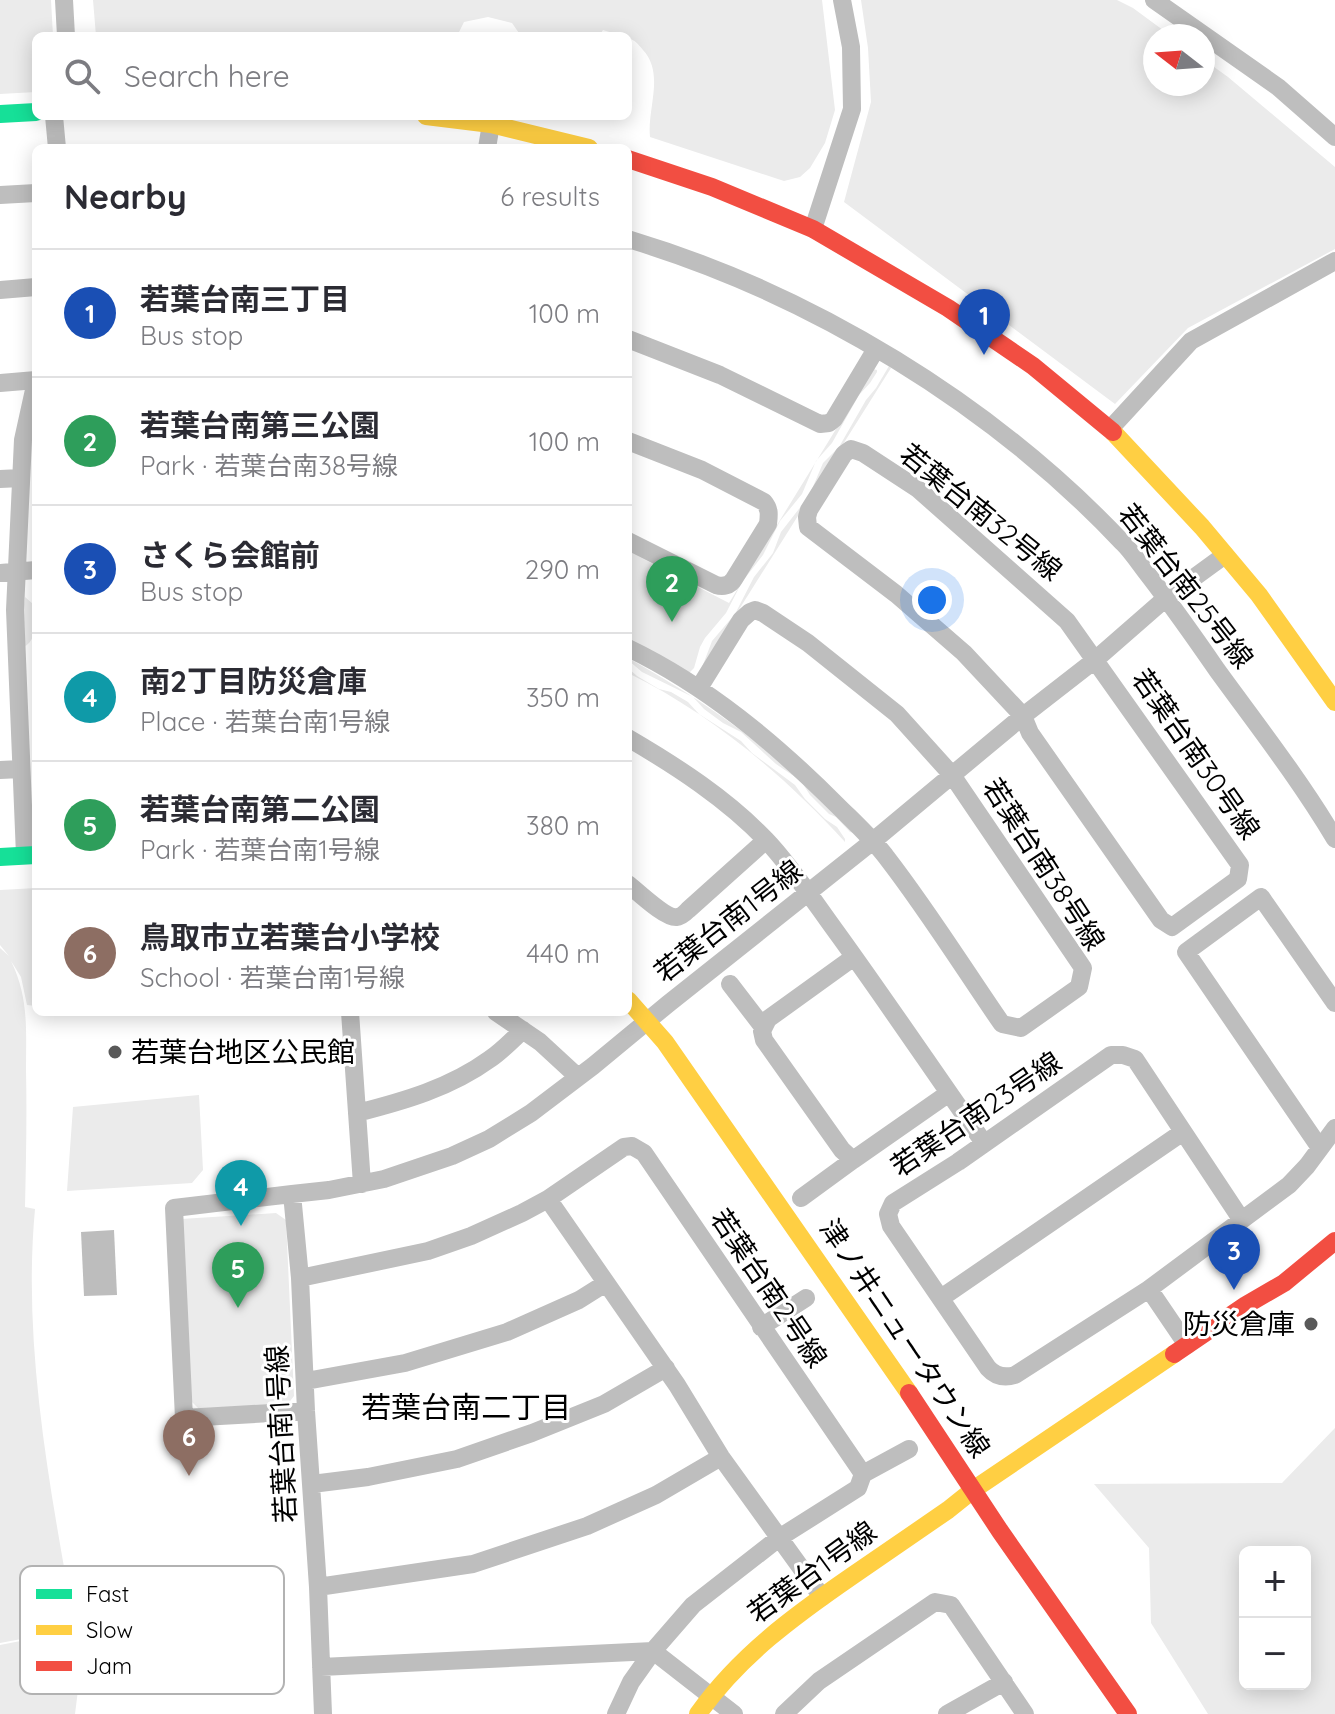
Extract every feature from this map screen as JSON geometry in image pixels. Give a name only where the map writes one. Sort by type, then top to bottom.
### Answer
[{"type":"street","points":[[64,0],[66,32]]},
{"type":"street","points":[[813,229],[852,109],[851,47],[842,0]]},
{"type":"street","points":[[1154,0],[1278,87],[1335,137]]},
{"type":"street","points":[[0,114],[32,112]]},
{"type":"street","points":[[54,120],[57,144]]},
{"type":"street","points":[[458,120],[491,124],[573,144]]},
{"type":"street","points":[[488,144],[491,124]]},
{"type":"street","points":[[632,160],[712,187],[813,229],[948,308],[1033,366],[1110,429],[1225,555],[1259,595],[1335,702]]},
{"type":"street","points":[[0,195],[32,193]]},
{"type":"street","name":"若葉台南25号線","points":[[632,240],[720,271],[787,301],[876,349],[986,420],[1059,480],[1125,545],[1166,598],[1335,839]]},
{"type":"street","points":[[1110,429],[1191,341],[1335,261]]},
{"type":"street","points":[[0,290],[32,287]]},
{"type":"street","points":[[632,341],[720,375],[820,424],[834,419],[876,349]]},
{"type":"street","points":[[0,383],[32,380]]},
{"type":"street","points":[[0,857],[30,855],[8,651],[15,610],[8,572],[23,440],[32,398]]},
{"type":"street","points":[[632,443],[702,470],[764,502],[769,516],[768,524],[732,583],[725,586],[716,585],[632,543]]},
{"type":"street","name":"若葉台南32号線","points":[[1023,716],[964,653],[896,594],[808,527],[809,510],[848,450],[863,453],[918,489],[1067,621],[1095,660]]},
{"type":"street","points":[[0,479],[21,478]]},
{"type":"street","name":"若葉台南1号線","points":[[323,1714],[300,1278],[292,1194],[384,1179],[452,1156],[489,1139],[531,1113],[808,894],[1095,660],[1166,598],[1225,555]]},
{"type":"street","points":[[8,572],[32,570]]},
{"type":"street","name":"若葉台南38号線","points":[[632,650],[699,688],[755,729],[806,773],[887,857],[1002,1024],[1021,1028],[1079,987],[1083,968],[952,775],[897,714],[808,643],[759,611],[750,612],[741,620],[699,688]]},
{"type":"street","name":"若葉台南30号線","points":[[1023,716],[1030,733],[1161,920],[1172,927],[1238,879],[1240,865],[1095,660]]},
{"type":"street","points":[[632,740],[720,800],[766,840],[854,957],[984,1143]]},
{"type":"street","points":[[0,770],[21,769]]},
{"type":"street","points":[[632,887],[664,913],[677,917],[766,840]]},
{"type":"street","points":[[1320,1148],[1186,952],[1261,897],[1335,1003]]},
{"type":"street","points":[[763,1027],[768,1019],[854,957]]},
{"type":"street","points":[[730,984],[763,1027],[764,1040],[842,1150],[853,1160]]},
{"type":"street","name":"津ノ井ニュータウン線","points":[[632,1004],[649,1021],[816,1257],[1000,1531],[1128,1714]]},
{"type":"street","points":[[350,1016],[362,1184]]},
{"type":"street","points":[[502,1016],[540,1042],[578,1077]]},
{"type":"street","points":[[357,1113],[407,1100],[452,1082],[491,1059],[523,1030]]},
{"type":"street","name":"若葉台南23号線","points":[[1149,1289],[1015,1375],[1003,1377],[988,1368],[891,1226],[888,1214],[893,1203],[1111,1055],[1123,1055],[1135,1059],[1241,1219]]},
{"type":"street","points":[[801,1198],[949,1093]]},
{"type":"street","points":[[1187,1345],[1149,1289],[1289,1185],[1335,1128]]},
{"type":"street","points":[[941,1298],[1183,1132]]},
{"type":"street","name":"若葉台南2号線","points":[[300,1278],[428,1251],[471,1236],[548,1199],[624,1147],[632,1146],[640,1149],[863,1474]]},
{"type":"street","points":[[292,1194],[174,1208],[184,1418],[306,1411]]},
{"type":"street","points":[[548,1199],[666,1368],[721,1457],[822,1597]]},
{"type":"street","name":"若葉台1号線","points":[[698,1714],[709,1696],[739,1663],[783,1625],[973,1490],[1246,1305],[1284,1283],[1335,1241]]},
{"type":"street","points":[[306,1381],[405,1363],[507,1332],[579,1300],[606,1283]]},
{"type":"street","points":[[761,1327],[806,1298]]},
{"type":"street","points":[[312,1484],[368,1477],[457,1459],[604,1404],[666,1368]]},
{"type":"street","points":[[616,1714],[631,1682],[693,1605],[779,1538],[858,1488],[863,1474],[909,1449]]},
{"type":"street","points":[[318,1587],[473,1564],[587,1526],[656,1495],[721,1457]]},
{"type":"street","points":[[784,1714],[819,1681],[935,1602],[951,1605],[1025,1714]]},
{"type":"street","points":[[321,1667],[653,1651],[734,1714]]},
{"type":"street","points":[[947,1714],[1004,1682]]},
{"type":"shaded area","points":[[0,0],[51,0],[53,32],[32,32],[32,92],[0,94]]},
{"type":"shaded area","points":[[93,0],[822,0],[835,110],[825,143],[810,168],[800,177],[784,181],[650,137],[653,70],[643,50],[632,40],[632,32],[518,32],[512,23],[488,17],[464,22],[459,32],[96,32]]},
{"type":"shaded area","points":[[861,0],[1117,0],[1155,24],[1143,24],[1143,96],[1215,96],[1215,68],[1335,167],[1335,249],[1188,328],[1115,404],[844,202],[871,102]]},
{"type":"shaded area","points":[[889,366],[891,368],[701,670],[712,641],[735,614],[754,577],[773,553],[781,532],[809,496],[823,463],[839,447]]},
{"type":"shaded area","points":[[873,369],[877,370],[832,443],[817,460]]},
{"type":"shaded area","points":[[815,463],[802,494],[780,521],[763,555],[742,582],[726,613],[705,638],[694,668],[688,674],[632,643],[632,553],[729,603]]},
{"type":"shaded area","points":[[25,597],[32,603],[32,639],[24,647],[22,620]]},
{"type":"shaded area","points":[[632,660],[693,697],[642,672]]},
{"type":"shaded area","points":[[632,672],[659,689],[688,702],[699,714],[741,741],[795,785],[825,819],[837,827],[845,842],[797,793],[744,747],[632,675]]},
{"type":"shaded area","points":[[693,697],[720,715],[776,758],[803,782],[829,807],[854,833],[829,814],[801,781],[776,764],[741,732],[704,709]]},
{"type":"shaded area","points":[[32,888],[32,1006],[27,1005],[21,977],[11,961],[21,988],[25,1014],[25,1207],[35,1209],[32,1314],[36,1367],[48,1473],[64,1566],[20,1566],[20,1639],[0,1643],[0,948],[9,956],[0,945],[0,890]]},
{"type":"shaded area","points":[[199,1095],[203,1170],[192,1183],[67,1191],[73,1107]]},
{"type":"shaded area","points":[[276,1213],[286,1220],[294,1396],[287,1405],[199,1409],[191,1401],[181,1219]]},
{"type":"shaded area","points":[[114,1230],[117,1295],[84,1296],[81,1232]]},
{"type":"shaded area","points":[[1335,1428],[1335,1714],[1208,1714],[1151,1623],[1149,1548],[1094,1484],[1282,1483]]},
{"type":"shaded area","points":[[20,1641],[20,1694],[78,1694],[75,1714],[0,1714],[0,1645]]},
{"type":"traffic: fast","points":[[0,114],[32,112]]},
{"type":"traffic: fast","points":[[0,857],[32,855]]},
{"type":"traffic: slow","points":[[458,120],[491,124],[573,144]]},
{"type":"traffic: slow","points":[[1113,432],[1202,527],[1259,595],[1335,702]]},
{"type":"traffic: slow","points":[[632,1005],[665,1042],[909,1393]]},
{"type":"traffic: slow","points":[[698,1714],[749,1655],[809,1606],[1174,1354]]},
{"type":"traffic: jam","points":[[632,160],[712,187],[813,229],[948,308],[1033,366],[1113,432]]},
{"type":"traffic: jam","points":[[1174,1354],[1284,1283],[1335,1241]]},
{"type":"traffic: jam","points":[[909,1393],[1000,1531],[1128,1714]]},
{"type":"place","name":"若葉台南三丁目","points":[[984,355]]},
{"type":"place","name":"若葉台南第三公園","points":[[672,622]]},
{"type":"place","name":"若葉台地区公民館","points":[[115,1052]]},
{"type":"place","name":"南2丁目防災倉庫","points":[[241,1226]]},
{"type":"place","name":"さくら会館前","points":[[1234,1290]]},
{"type":"place","name":"若葉台南第二公園","points":[[238,1308]]},
{"type":"place","name":"防災倉庫","points":[[1311,1324]]},
{"type":"place","name":"鳥取市立若葉台小学校","points":[[189,1476]]},
{"type":"district","name":"若葉台南二丁目","points":[[466,1408]]}]
